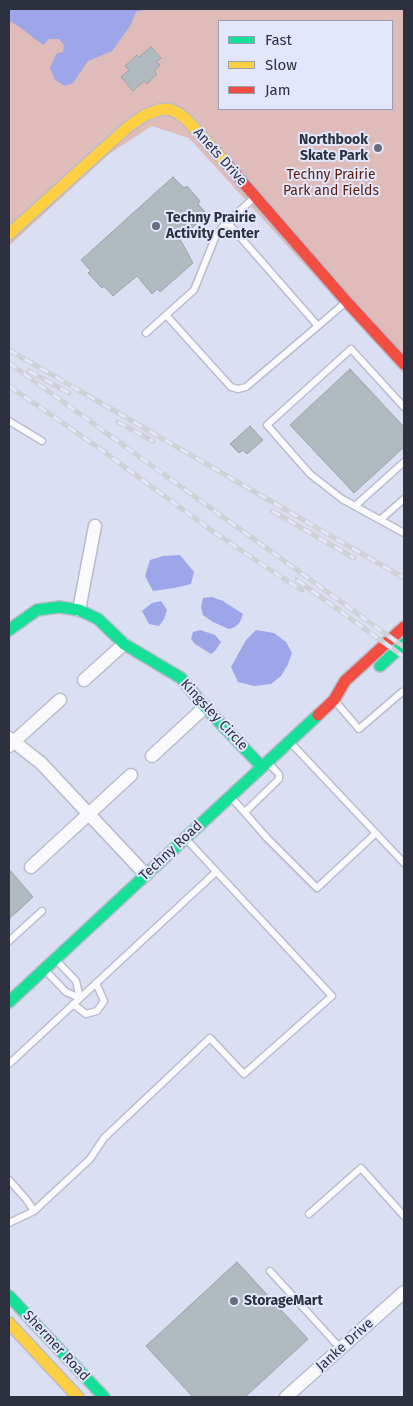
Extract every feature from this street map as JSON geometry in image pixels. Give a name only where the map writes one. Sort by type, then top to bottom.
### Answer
[{"type":"street","name":"Anets Drive","points":[[9,234],[129,126],[146,115],[159,110],[169,110],[178,113],[186,119],[404,364]]},
{"type":"street","points":[[79,610],[95,526]]},
{"type":"street","name":"Kingsley Circle","points":[[9,628],[38,610],[59,607],[79,610],[98,619],[124,644],[181,678],[205,707],[265,764]]},
{"type":"street","name":"Techny Road","points":[[334,700],[345,681],[404,627]]},
{"type":"street","points":[[84,680],[124,644]]},
{"type":"street","points":[[375,670],[404,644]]},
{"type":"street","name":"Techny Road","points":[[9,1002],[334,700],[354,690]]},
{"type":"street","points":[[60,700],[10,742],[41,763],[146,875]]},
{"type":"street","points":[[152,756],[205,707]]},
{"type":"street","points":[[31,867],[131,775]]},
{"type":"street","name":"Janke Drive","points":[[286,1397],[404,1292]]},
{"type":"street","name":"Shermer Road","points":[[9,1296],[104,1397]]},
{"type":"street","name":"Shermer Road","points":[[9,1322],[78,1397]]},
{"type":"lane","points":[[146,333],[194,290],[217,233],[255,197]]},
{"type":"lane","points":[[227,222],[318,326]]},
{"type":"lane","points":[[166,315],[231,387],[238,389],[246,387],[347,302]]},
{"type":"lane","points":[[404,407],[351,349],[267,425],[310,474],[342,499],[404,533]]},
{"type":"lane","points":[[9,421],[42,442]]},
{"type":"lane","points":[[355,506],[404,462]]},
{"type":"lane","points":[[380,520],[404,499]]},
{"type":"lane","points":[[334,700],[359,728],[402,692]]},
{"type":"lane","points":[[289,742],[404,863]]},
{"type":"lane","points":[[244,812],[279,779],[279,774],[265,764]]},
{"type":"lane","points":[[230,796],[317,888],[376,833]]},
{"type":"lane","points":[[9,1223],[34,1211],[90,1159],[104,1138],[210,1038],[244,1074],[332,996],[185,838]]},
{"type":"lane","points":[[9,1064],[216,872]]},
{"type":"lane","points":[[9,941],[42,911]]},
{"type":"lane","points":[[56,959],[76,981],[80,998]]},
{"type":"lane","points":[[44,970],[66,992],[80,998]]},
{"type":"lane","points":[[73,1004],[86,1014],[98,1011],[104,1001],[96,983]]},
{"type":"lane","points":[[309,1214],[361,1168],[404,1216]]},
{"type":"lane","points":[[9,1180],[34,1211]]},
{"type":"lane","points":[[270,1271],[341,1348]]},
{"type":"green space","name":"Techny Prairie Park and Fields","points":[[9,9],[404,9],[404,374],[189,138],[152,126],[109,154],[9,246]]},
{"type":"water","points":[[9,9],[149,9],[136,12],[130,26],[112,51],[88,61],[73,83],[65,86],[55,80],[50,68],[56,54],[63,52],[64,45],[59,39],[49,39],[43,45],[9,20]]},
{"type":"water","points":[[180,555],[194,572],[191,584],[153,591],[145,576],[150,560],[163,556]]},
{"type":"water","points":[[212,597],[223,601],[243,614],[240,622],[235,627],[229,629],[203,615],[201,607],[203,598]]},
{"type":"water","points":[[161,601],[167,610],[164,619],[159,626],[149,624],[142,611],[152,603]]},
{"type":"water","points":[[200,630],[215,635],[221,642],[211,654],[195,644],[191,639],[193,632]]},
{"type":"water","points":[[256,630],[274,633],[286,642],[292,653],[281,676],[271,684],[254,686],[238,682],[231,667],[246,640]]},
{"type":"building","points":[[151,47],[161,58],[156,62],[160,65],[154,71],[157,74],[147,84],[144,81],[133,91],[121,77],[129,70],[125,66],[137,55],[139,57]]},
{"type":"building","name":"Techny Prairie Activity Center","points":[[173,177],[184,188],[187,186],[200,201],[198,204],[207,214],[180,239],[193,263],[160,292],[157,289],[152,294],[137,276],[113,296],[104,286],[102,288],[88,273],[91,271],[81,260]]},
{"type":"building","points":[[350,369],[404,427],[404,447],[354,493],[290,425]]},
{"type":"building","points":[[250,426],[263,440],[247,454],[243,450],[239,453],[230,444]]},
{"type":"building","points":[[9,869],[33,897],[9,919]]},
{"type":"building","name":"StorageMart","points":[[237,1262],[308,1339],[245,1397],[193,1397],[146,1346]]},
{"type":"railway","points":[[9,350],[404,578]]},
{"type":"railway","points":[[9,363],[404,647]]},
{"type":"railway","points":[[29,371],[69,393]]},
{"type":"railway","points":[[9,386],[96,446],[211,530],[302,590]]},
{"type":"railway","points":[[118,422],[153,441]]},
{"type":"railway","points":[[272,511],[354,558]]},
{"type":"railway","points":[[297,580],[404,657]]},
{"type":"traffic: fast","points":[[9,630],[37,610],[59,607],[79,610],[98,619],[124,644],[181,678],[205,707],[262,767]]},
{"type":"traffic: fast","points":[[380,666],[404,644]]},
{"type":"traffic: fast","points":[[9,1002],[318,715]]},
{"type":"traffic: fast","points":[[9,1296],[104,1397]]},
{"type":"traffic: slow","points":[[9,234],[129,126],[145,115],[159,110],[169,109],[186,119],[227,164]]},
{"type":"traffic: slow","points":[[9,1323],[78,1397]]},
{"type":"traffic: jam","points":[[227,164],[347,302],[404,364]]},
{"type":"traffic: jam","points":[[318,715],[334,700],[345,681],[404,627]]},
{"type":"place","name":"Northbook Skate Park","points":[[378,148]]},
{"type":"place","name":"Techny Prairie Activity Center","points":[[156,226]]},
{"type":"place","name":"StorageMart","points":[[234,1301]]}]
